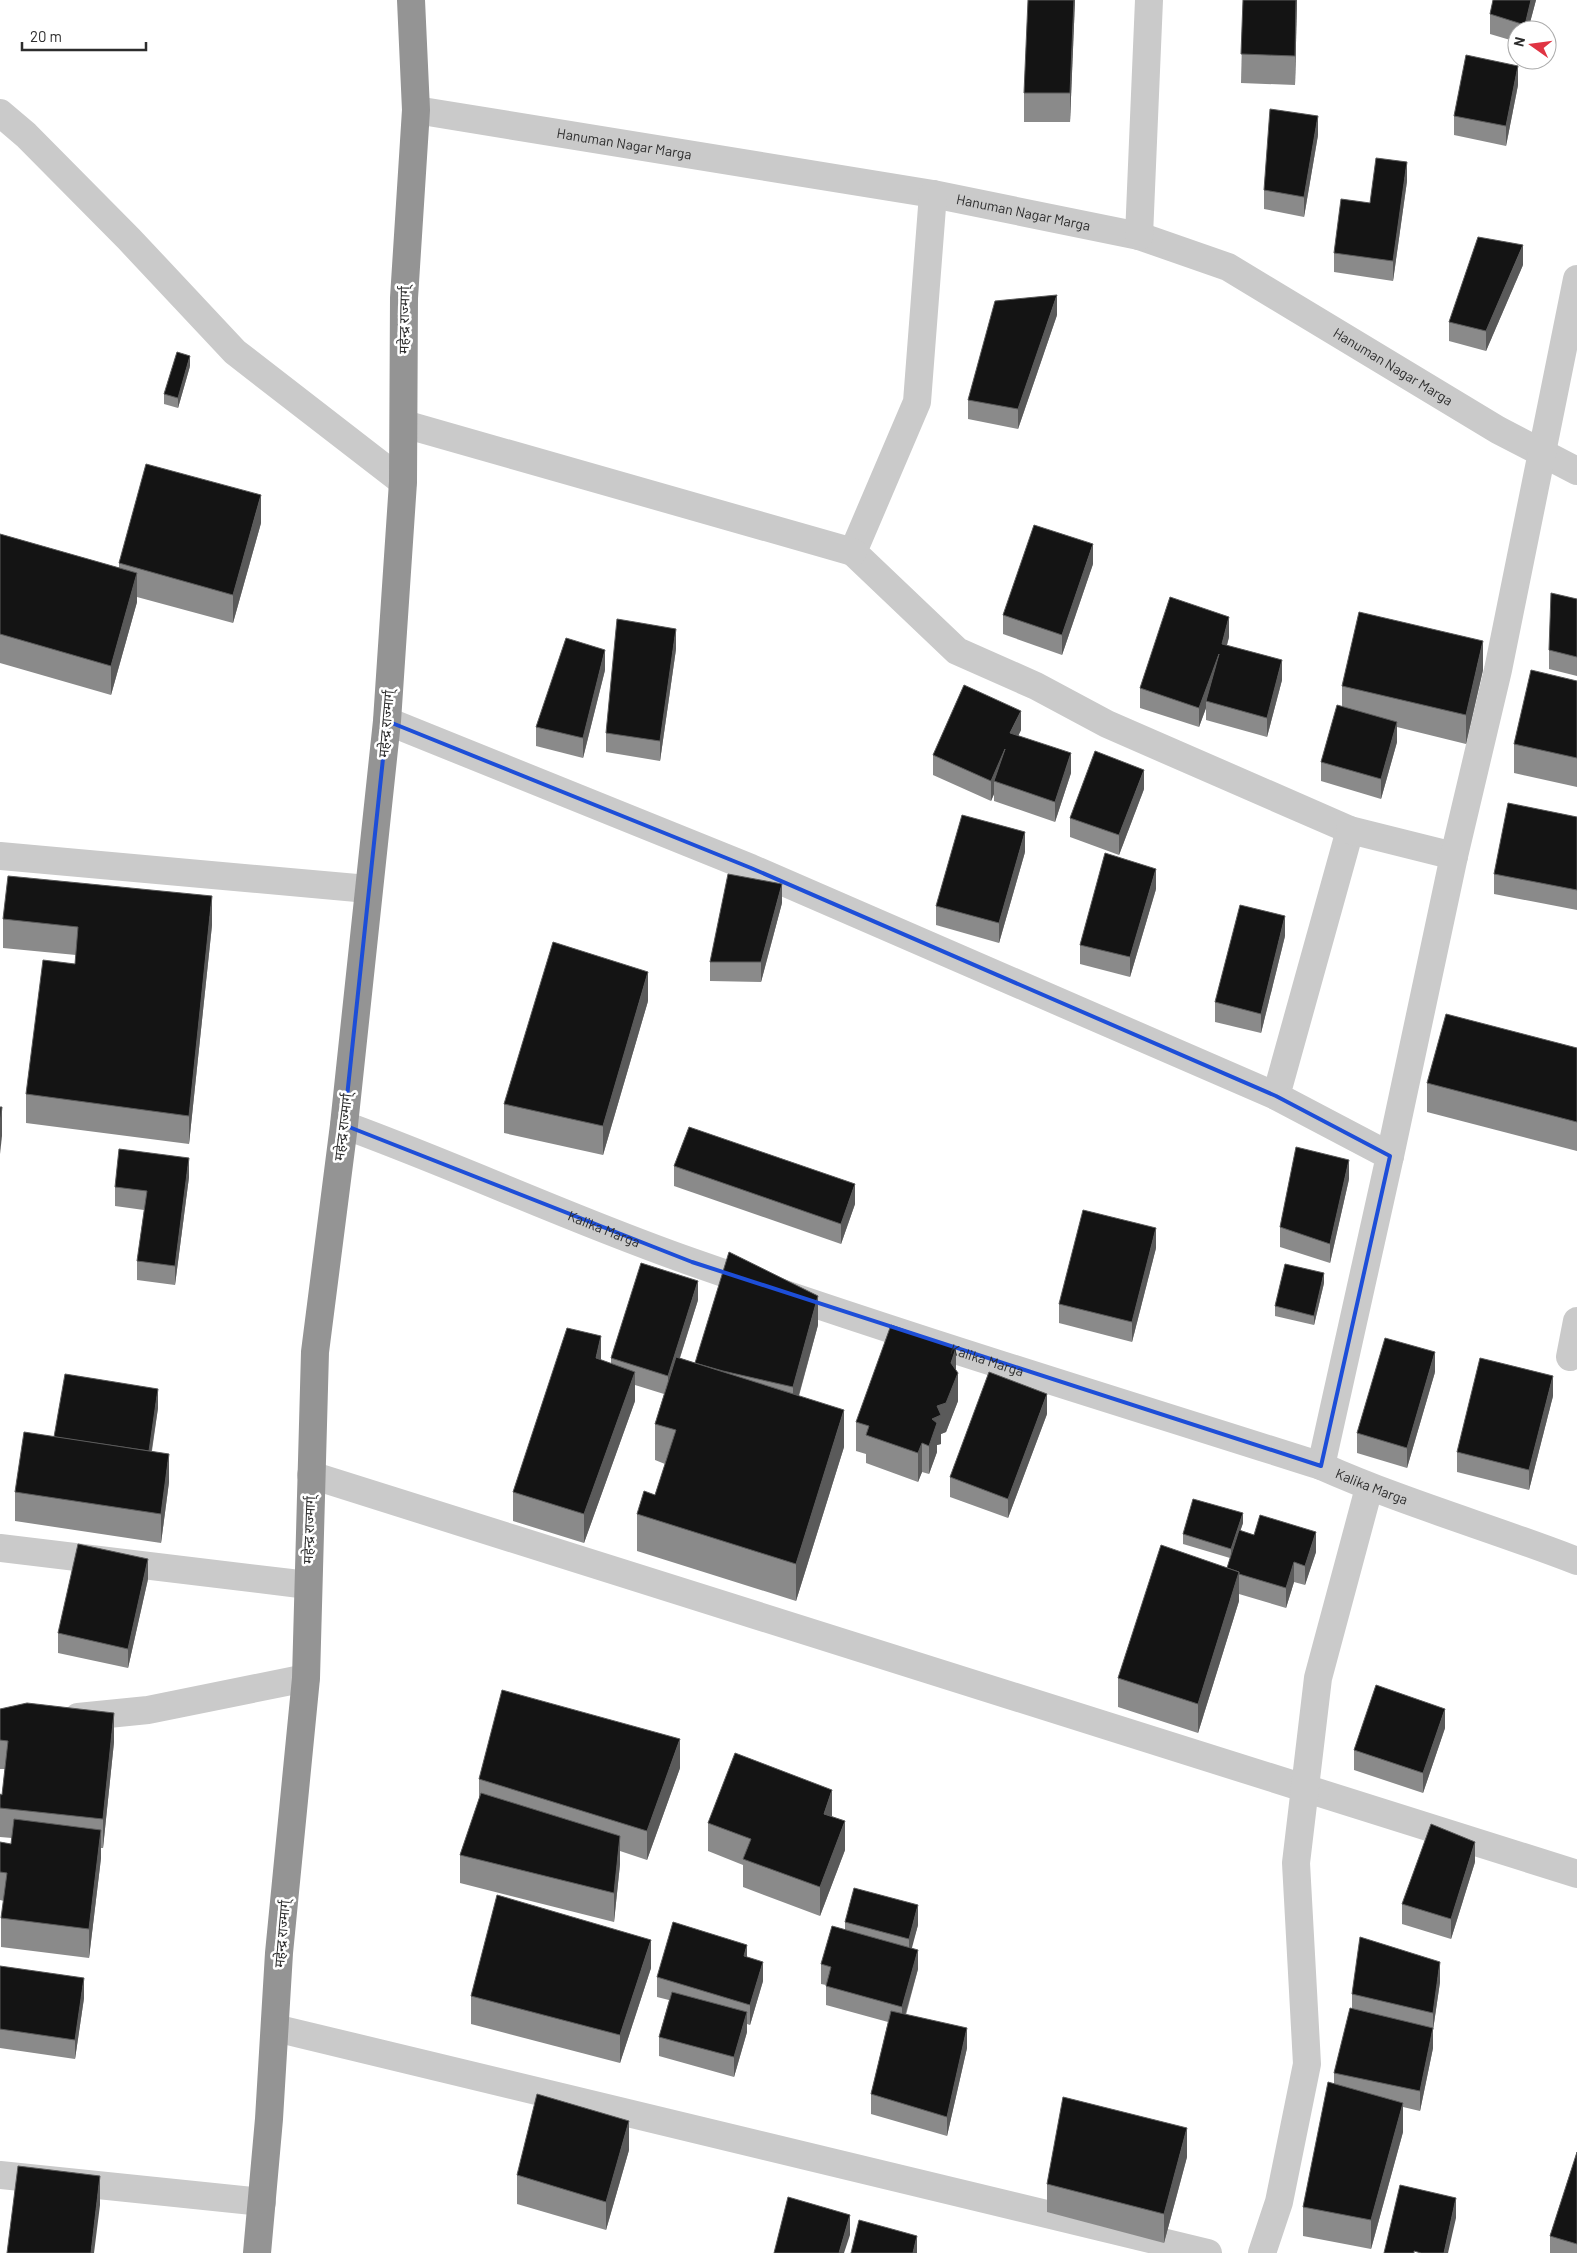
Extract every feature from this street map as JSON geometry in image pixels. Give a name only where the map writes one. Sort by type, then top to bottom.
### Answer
[{"type":"highway","name":"महेन्द्र राज्मार्ग्","points":[[257,2253],[279,1953],[306,1678],[315,1352],[344,1125],[387,721],[403,482],[404,298],[416,110],[411,0]]},
{"type":"street","points":[[1139,236],[1149,0]]},
{"type":"street","name":"Hanuman Nagar Marga","points":[[416,110],[933,194],[1139,236],[1228,267],[1498,430],[1577,471]]},
{"type":"street","points":[[0,113],[26,135],[122,232],[235,352],[403,482]]},
{"type":"street","points":[[853,552],[917,402],[933,194]]},
{"type":"street","points":[[1321,1466],[1454,856],[1498,670],[1577,279]]},
{"type":"street","points":[[404,424],[853,552],[957,652],[1036,686],[1107,724],[1350,830],[1454,856]]},
{"type":"street","points":[[387,721],[751,868],[1276,1096],[1390,1156]]},
{"type":"street","points":[[1276,1096],[1350,830]]},
{"type":"street","points":[[0,856],[368,888]]},
{"type":"street","name":"Kalika Marga","points":[[344,1125],[431,1157],[563,1214],[692,1262],[1321,1466],[1370,1488],[1521,1539],[1577,1561]]},
{"type":"street","points":[[1570,1357],[1577,1320]]},
{"type":"street","points":[[311,1475],[1577,1874]]},
{"type":"street","points":[[1262,2253],[1280,2202],[1307,2064],[1296,1862],[1318,1678],[1370,1488]]},
{"type":"street","points":[[0,1548],[308,1585]]},
{"type":"street","points":[[49,1720],[148,1710],[306,1678]]},
{"type":"street","points":[[275,2028],[1208,2253]]},
{"type":"street","points":[[0,2175],[262,2202]]},
{"type":"highlighted area","points":[[387,721],[751,868],[1276,1096],[1390,1156],[1321,1466],[692,1262],[344,1125]]},
{"type":"building","points":[[1028,0],[1074,0],[1070,93],[1024,93]]},
{"type":"building","points":[[1243,0],[1296,0],[1295,56],[1241,54]]},
{"type":"building","points":[[1493,0],[1531,0],[1526,20],[1509,20],[1490,14]]},
{"type":"building","points":[[1466,55],[1507,64],[1507,70],[1517,70],[1506,126],[1454,116]]},
{"type":"building","points":[[1270,109],[1318,116],[1304,197],[1264,190]]},
{"type":"building","points":[[1376,158],[1407,162],[1393,261],[1334,253],[1341,199],[1370,203]]},
{"type":"building","points":[[1478,237],[1523,245],[1486,331],[1449,322]]},
{"type":"building","points":[[1057,295],[1018,409],[968,400],[995,301]]},
{"type":"building","points":[[177,352],[190,356],[178,398],[164,394]]},
{"type":"building","points":[[146,464],[261,495],[233,595],[119,563]]},
{"type":"building","points":[[1034,525],[1093,544],[1062,635],[1003,615]]},
{"type":"building","points":[[0,534],[137,573],[111,666],[0,634]]},
{"type":"building","points":[[1551,593],[1577,599],[1577,657],[1549,650]]},
{"type":"building","points":[[1170,597],[1229,617],[1222,644],[1282,660],[1267,718],[1206,701],[1219,654],[1199,708],[1140,688]]},
{"type":"building","points":[[1359,612],[1483,641],[1466,715],[1342,686]]},
{"type":"building","points":[[617,619],[676,629],[660,741],[606,733]]},
{"type":"building","points":[[566,638],[605,650],[583,738],[536,727]]},
{"type":"building","points":[[1531,670],[1577,681],[1577,758],[1514,744]]},
{"type":"building","points":[[964,685],[1021,711],[1010,733],[1071,753],[1055,802],[994,781],[1005,749],[991,781],[933,755]]},
{"type":"building","points":[[1337,705],[1397,722],[1381,779],[1321,762]]},
{"type":"building","points":[[1095,751],[1144,770],[1119,835],[1070,818]]},
{"type":"building","points":[[1508,803],[1577,817],[1577,890],[1494,874]]},
{"type":"building","points":[[962,815],[1025,832],[999,923],[936,906]]},
{"type":"building","points":[[1105,853],[1156,869],[1130,957],[1080,945]]},
{"type":"building","points":[[728,874],[782,884],[761,962],[710,962]]},
{"type":"building","points":[[8,876],[212,896],[189,1116],[26,1094],[43,960],[75,964],[78,927],[3,919]]},
{"type":"building","points":[[1240,905],[1285,916],[1261,1014],[1215,1002]]},
{"type":"building","points":[[553,942],[648,972],[603,1126],[504,1104]]},
{"type":"building","points":[[1446,1014],[1577,1048],[1577,1122],[1427,1083]]},
{"type":"building","points":[[0,1107],[2,1107],[0,1125]]},
{"type":"building","points":[[689,1127],[855,1184],[841,1224],[674,1166]]},
{"type":"building","points":[[1296,1147],[1349,1160],[1330,1244],[1280,1227]]},
{"type":"building","points":[[119,1149],[189,1158],[175,1266],[137,1261],[147,1191],[115,1187]]},
{"type":"building","points":[[1083,1210],[1156,1228],[1132,1322],[1059,1304]]},
{"type":"building","points":[[729,1252],[818,1296],[793,1387],[695,1363]]},
{"type":"building","points":[[641,1263],[698,1281],[668,1376],[611,1358]]},
{"type":"building","points":[[1285,1264],[1324,1273],[1314,1316],[1275,1306]]},
{"type":"building","points":[[891,1325],[956,1348],[951,1363],[958,1373],[946,1403],[937,1406],[941,1415],[932,1419],[937,1423],[929,1446],[922,1443],[918,1453],[866,1435],[869,1426],[856,1422]]},
{"type":"building","points":[[567,1328],[601,1336],[596,1358],[635,1372],[584,1514],[513,1492]]},
{"type":"building","points":[[1385,1338],[1435,1352],[1407,1448],[1357,1433]]},
{"type":"building","points":[[676,1357],[844,1410],[796,1564],[637,1514],[644,1491],[655,1495],[676,1430],[655,1424]]},
{"type":"building","points":[[1480,1358],[1553,1376],[1529,1470],[1457,1452]]},
{"type":"building","points":[[989,1372],[1047,1394],[1008,1499],[950,1477]]},
{"type":"building","points":[[65,1374],[158,1389],[149,1451],[54,1437]]},
{"type":"building","points":[[24,1432],[169,1454],[161,1514],[15,1492]]},
{"type":"building","points":[[1193,1499],[1243,1513],[1231,1549],[1183,1534]]},
{"type":"building","points":[[1260,1515],[1316,1532],[1305,1566],[1294,1562],[1286,1588],[1239,1574],[1239,1572],[1227,1568],[1239,1530],[1254,1535]]},
{"type":"building","points":[[78,1544],[148,1559],[128,1649],[58,1633]]},
{"type":"building","points":[[1161,1545],[1239,1572],[1198,1704],[1118,1678]]},
{"type":"building","points":[[1376,1685],[1445,1709],[1423,1773],[1354,1750]]},
{"type":"building","points":[[502,1690],[680,1739],[647,1831],[479,1779]]},
{"type":"building","points":[[27,1703],[114,1713],[103,1819],[0,1808],[0,1794],[2,1795],[8,1741],[0,1740],[0,1709]]},
{"type":"building","points":[[735,1753],[832,1790],[824,1814],[845,1821],[820,1887],[743,1859],[751,1839],[708,1823]]},
{"type":"building","points":[[481,1793],[620,1836],[614,1893],[460,1855]]},
{"type":"building","points":[[14,1819],[101,1830],[89,1929],[1,1918],[7,1873],[0,1872],[0,1842],[11,1844]]},
{"type":"building","points":[[1431,1824],[1475,1842],[1451,1919],[1402,1904]]},
{"type":"building","points":[[854,1888],[918,1905],[909,1939],[845,1922]]},
{"type":"building","points":[[497,1895],[651,1940],[620,2035],[471,1996]]},
{"type":"building","points":[[673,1922],[747,1945],[744,1956],[763,1962],[750,2005],[657,1977]]},
{"type":"building","points":[[832,1926],[918,1950],[902,2007],[826,1986],[831,1967],[821,1964]]},
{"type":"building","points":[[1360,1937],[1440,1962],[1433,2013],[1352,1994]]},
{"type":"building","points":[[0,1966],[84,1978],[75,2040],[0,2029]]},
{"type":"building","points":[[672,1992],[747,2012],[734,2057],[659,2037]]},
{"type":"building","points":[[1350,2008],[1433,2028],[1420,2091],[1334,2073]]},
{"type":"building","points":[[891,2011],[967,2028],[947,2117],[871,2094]]},
{"type":"building","points":[[1328,2082],[1403,2103],[1371,2220],[1303,2207]]},
{"type":"building","points":[[537,2094],[629,2121],[606,2202],[517,2175]]},
{"type":"building","points":[[1063,2097],[1187,2128],[1164,2214],[1047,2184]]},
{"type":"building","points":[[1577,2152],[1577,2244],[1550,2236]]},
{"type":"building","points":[[18,2166],[100,2176],[91,2253],[7,2253]]},
{"type":"building","points":[[1400,2185],[1456,2198],[1444,2253],[1421,2253],[1414,2251],[1414,2253],[1384,2253]]},
{"type":"building","points":[[788,2197],[850,2215],[839,2253],[774,2253]]},
{"type":"building","points":[[859,2220],[917,2236],[913,2253],[851,2253]]}]
